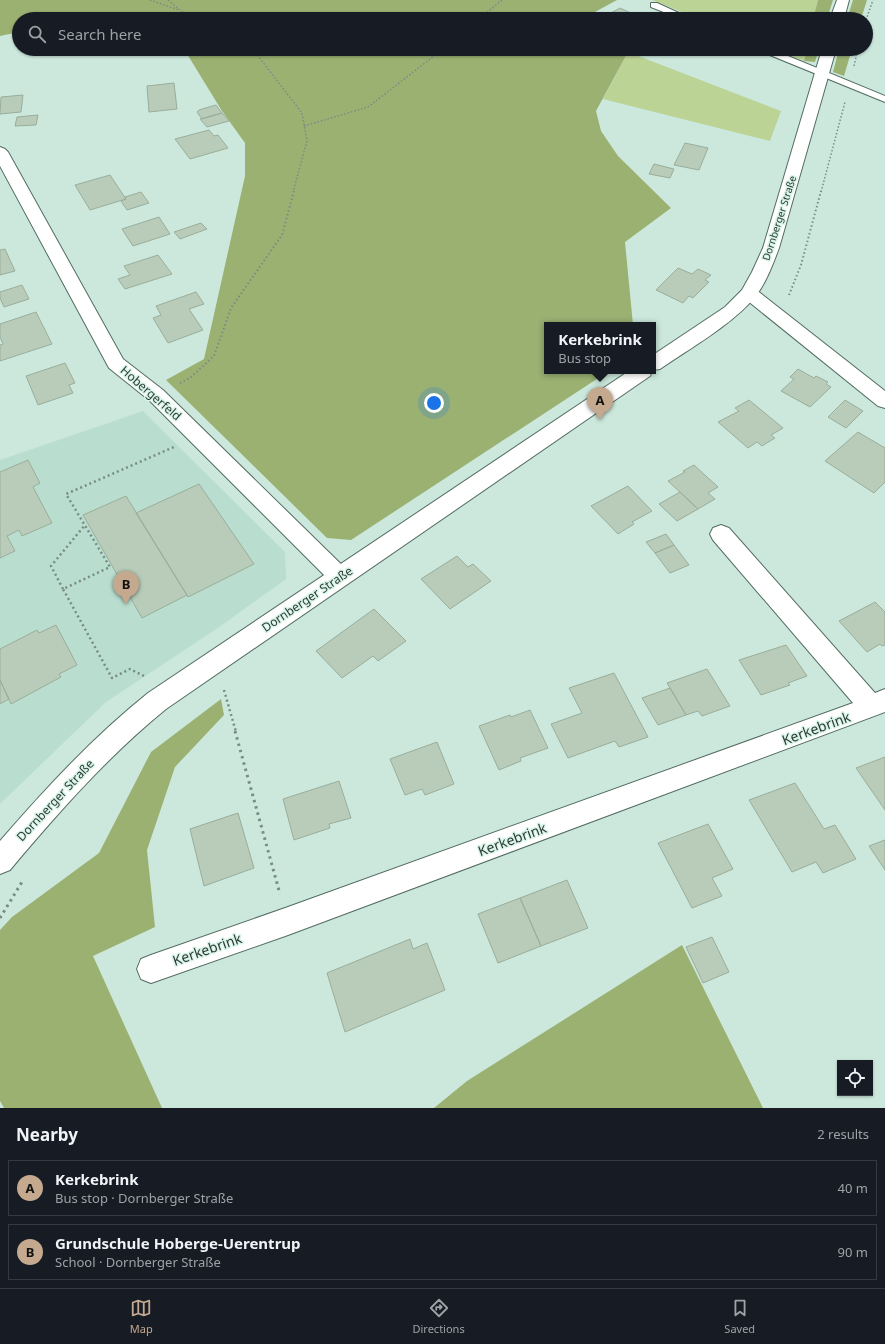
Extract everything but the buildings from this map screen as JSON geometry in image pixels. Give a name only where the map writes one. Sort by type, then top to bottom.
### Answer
[{"type":"street","points":[[839,12],[843,0]]},
{"type":"street","name":"Dornberger Straße","points":[[656,362],[731,311],[749,292],[761,272],[771,248],[827,56]]},
{"type":"street","name":"Hobergerfeld","points":[[0,152],[116,363],[156,395],[340,577]]},
{"type":"street","points":[[749,292],[885,401]]},
{"type":"street","name":"Dornberger Straße","points":[[0,861],[68,782],[138,715],[171,690],[639,374]]},
{"type":"street","name":"Kerkebrink","points":[[150,969],[288,921],[878,704],[721,534]]},
{"type":"lane","points":[[654,5],[671,12]]},
{"type":"lane","points":[[780,56],[885,99]]},
{"type":"path","points":[[150,0],[181,11]]},
{"type":"path","points":[[168,0],[181,11]]},
{"type":"path","points":[[487,12],[502,0]]},
{"type":"path","points":[[869,12],[873,0]]},
{"type":"path","points":[[156,395],[190,378],[214,356],[231,308],[282,235],[306,141],[304,126],[302,113],[258,56]]},
{"type":"path","points":[[304,126],[368,108],[434,56]]},
{"type":"path","points":[[63,589],[110,567],[66,494],[175,447]]},
{"type":"path","points":[[85,525],[51,566],[112,678],[130,669],[147,678]]},
{"type":"path","points":[[224,690],[288,921]]},
{"type":"shaded area","points":[[143,411],[285,552],[286,579],[218,628],[106,702],[0,804],[0,460]]},
{"type":"green space","points":[[0,0],[617,0],[595,12],[12,12],[12,33],[0,36]]},
{"type":"green space","points":[[652,0],[818,0],[815,12],[682,12]]},
{"type":"green space","points":[[818,0],[833,0],[829,12],[815,12]]},
{"type":"green space","points":[[853,0],[867,0],[863,12],[849,12]]},
{"type":"green space","points":[[188,56],[626,56],[596,111],[601,131],[618,156],[671,208],[625,242],[633,322],[544,322],[544,374],[604,374],[351,540],[327,538],[166,380],[204,359],[245,176],[245,143],[222,111]]},
{"type":"green space","points":[[626,56],[638,56],[781,111],[770,141],[603,99]]},
{"type":"green space","points":[[792,56],[805,56],[804,61]]},
{"type":"green space","points":[[805,56],[817,56],[815,62],[804,61]]},
{"type":"green space","points":[[837,56],[850,56],[844,76],[833,72]]},
{"type":"green space","points":[[221,699],[224,715],[175,767],[147,850],[155,927],[93,956],[162,1108],[4,1108],[0,1101],[0,930],[12,917],[99,853],[151,752]]},
{"type":"green space","points":[[682,945],[763,1108],[434,1108],[467,1081]]},
{"type":"place","name":"Kerkebrink","points":[[600,420]]},
{"type":"place","name":"Grundschule Hoberge-Uerentrup","points":[[126,604]]}]
